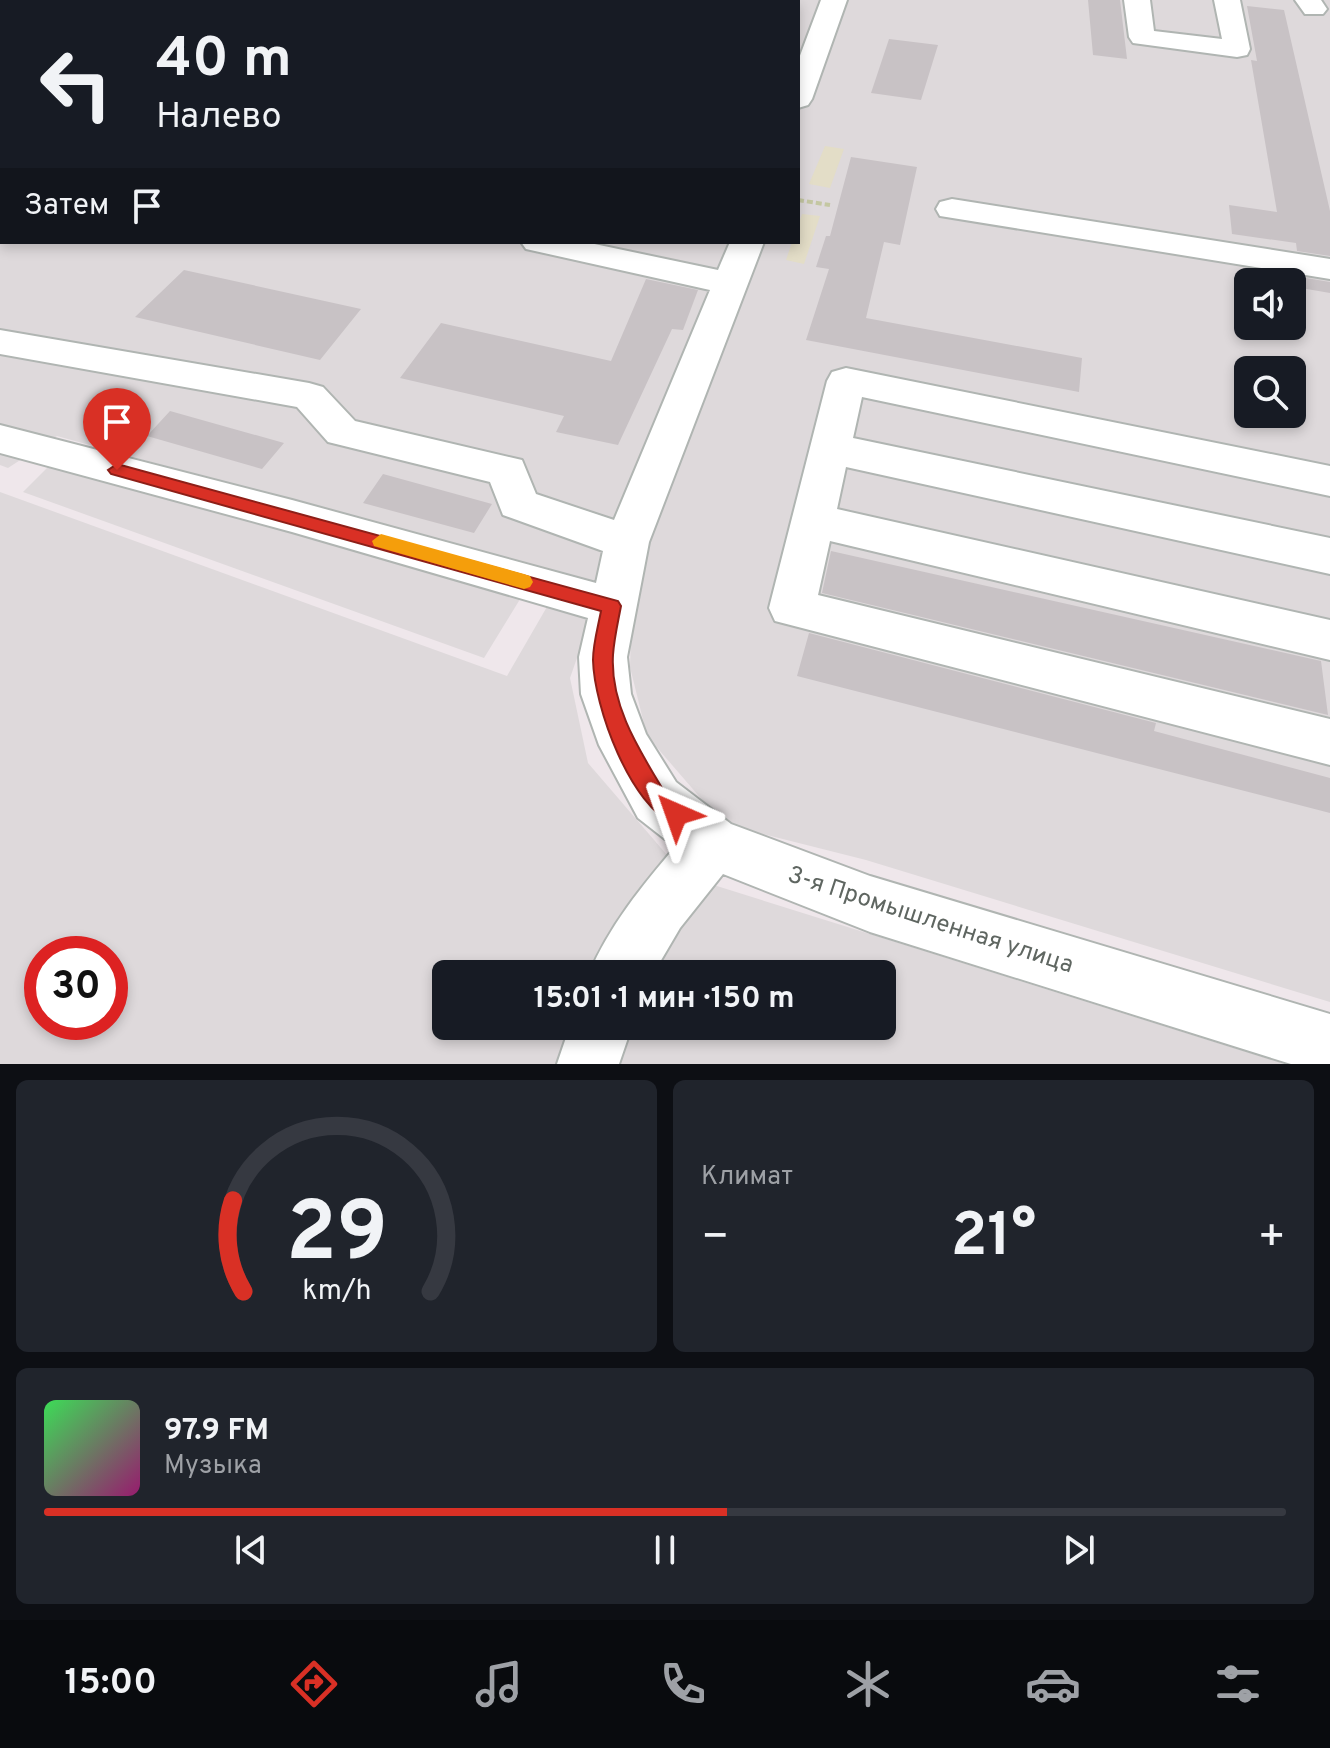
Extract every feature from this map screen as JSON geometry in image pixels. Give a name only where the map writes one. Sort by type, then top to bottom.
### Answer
[{"type":"street","points":[[800,87],[808,40],[834,0]]},
{"type":"street","points":[[1137,0],[1142,37],[1237,49],[1227,0]]},
{"type":"street","points":[[952,209],[1330,269]]},
{"type":"street","points":[[557,244],[739,263]]},
{"type":"street","name":"3-я Промышленная улица","points":[[739,263],[627,542],[611,606],[603,657],[606,694],[625,745],[657,800],[713,843],[870,904],[1330,1045]]},
{"type":"street","points":[[0,342],[309,396],[342,432],[507,471],[518,504],[627,542]]},
{"type":"street","points":[[1330,481],[846,381],[792,608],[1330,742]]},
{"type":"street","points":[[0,439],[611,606]]},
{"type":"street","points":[[829,448],[1330,556]]},
{"type":"street","points":[[812,520],[1330,640]]},
{"type":"street","points":[[628,960],[660,908],[713,843]]},
{"type":"street","points":[[588,1064],[596,1040]]},
{"type":"path","points":[[800,200],[830,205]]},
{"type":"shaded area","points":[[800,0],[1330,0],[1330,1002],[866,860],[723,824],[647,736],[630,667],[632,595],[57,436],[8,468],[0,465],[0,244],[800,244]]},
{"type":"shaded area","points":[[825,146],[844,149],[830,188],[809,184]]},
{"type":"shaded area","points":[[802,214],[820,216],[804,264],[786,260],[791,244],[800,244]]},
{"type":"shaded area","points":[[52,463],[522,596],[484,658],[23,492]]},
{"type":"shaded area","points":[[0,492],[507,676],[548,605],[591,618],[570,678],[588,763],[685,876],[1285,1064],[0,1064]]},
{"type":"building","points":[[1088,0],[1120,0],[1127,59],[1093,55]]},
{"type":"building","points":[[1247,6],[1284,10],[1330,211],[1330,256],[1297,251],[1296,243],[1232,234],[1229,205],[1277,212],[1251,60],[1257,61]]},
{"type":"building","points":[[889,39],[938,45],[921,100],[871,93]]},
{"type":"building","points":[[851,157],[917,167],[900,245],[884,242],[866,318],[1082,358],[1079,392],[806,340],[829,269],[816,267],[826,236],[830,236]]},
{"type":"building","points":[[184,270],[361,309],[320,360],[135,317]]},
{"type":"building","points":[[1306,278],[1330,282],[1330,293],[1306,289]]},
{"type":"building","points":[[646,279],[698,290],[683,330],[672,329],[618,445],[556,432],[564,416],[400,378],[441,323],[611,361]]},
{"type":"building","points":[[170,411],[284,443],[262,469],[147,436]]},
{"type":"building","points":[[383,474],[492,504],[474,533],[363,503]]},
{"type":"building","points":[[831,551],[1321,661],[1328,715],[822,593]]},
{"type":"building","points":[[809,633],[1156,723],[1154,731],[1330,778],[1330,813],[797,676]]},
{"type":"slow traffic","points":[[381,541],[524,582]]},
{"type":"route","points":[[117,470],[611,606],[603,657],[606,694],[625,745],[657,800],[676,814]]}]
